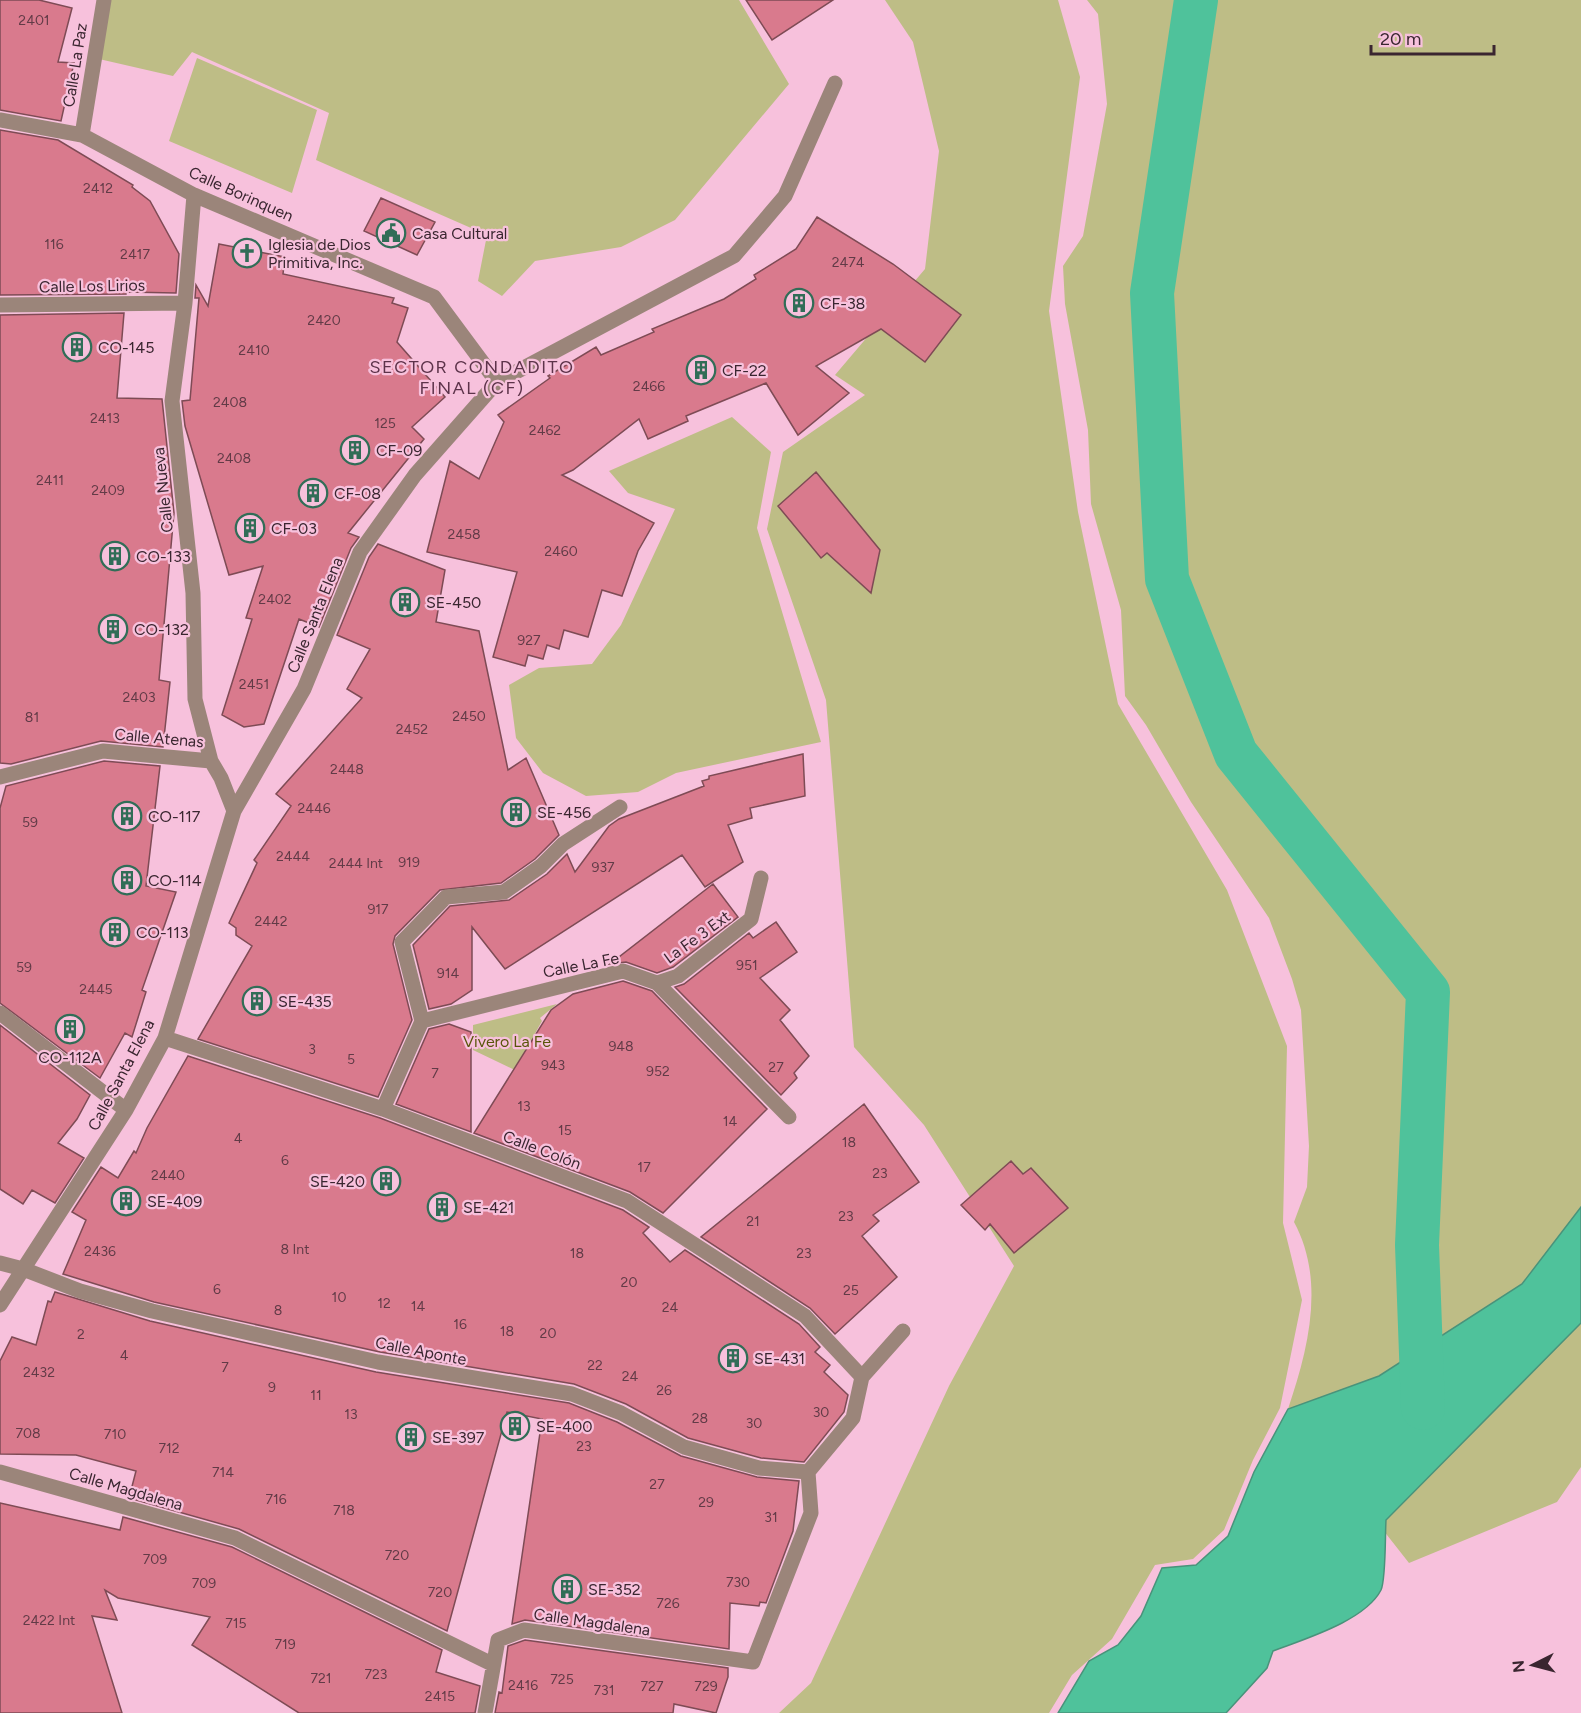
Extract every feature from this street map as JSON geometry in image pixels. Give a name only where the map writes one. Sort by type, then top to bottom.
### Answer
[{"type":"street","name":"Calle La Paz","points":[[82,135],[104,0]]},
{"type":"street","name":"Calle Santa Elena","points":[[0,1305],[126,1110],[165,1038],[234,811],[304,689],[360,552],[415,475],[497,382],[734,256],[785,196],[835,83]]},
{"type":"street","name":"Calle Borinquen","points":[[0,120],[82,135],[194,195],[434,297],[497,382]]},
{"type":"street","name":"Calle Nueva","points":[[194,195],[185,303],[172,401],[193,593],[195,699],[211,761],[221,778],[234,811]]},
{"type":"street","name":"Calle Los Lirios","points":[[0,305],[185,303]]},
{"type":"street","name":"Calle Atenas","points":[[0,777],[103,750],[211,761]]},
{"type":"street","points":[[383,1108],[422,1020],[402,942],[446,897],[504,892],[541,866],[563,844],[620,807]]},
{"type":"street","name":"La Fe 3 Ext","points":[[657,983],[678,976],[751,920],[761,878]]},
{"type":"street","name":"Calle La Fe","points":[[422,1020],[623,971],[657,983],[789,1117]]},
{"type":"street","points":[[0,1013],[126,1110]]},
{"type":"street","name":"Calle Colón","points":[[165,1038],[383,1108],[627,1202],[805,1316],[862,1377]]},
{"type":"street","name":"Calle Aponte","points":[[0,1263],[23,1269],[80,1291],[152,1311],[378,1362],[572,1394],[621,1413],[684,1447],[759,1468],[808,1472]]},
{"type":"street","points":[[808,1472],[853,1418],[862,1377],[903,1331]]},
{"type":"street","name":"Calle Magdalena","points":[[0,1472],[235,1538],[492,1664],[498,1640],[524,1630],[753,1662],[811,1513],[808,1472]]},
{"type":"street","points":[[485,1713],[492,1664]]},
{"type":"green space","points":[[111,0],[739,0],[789,84],[675,220],[621,247],[535,261],[502,296],[478,281],[487,235],[316,160],[329,113],[192,52],[173,76],[99,59]]},
{"type":"green space","points":[[885,0],[1058,0],[1080,77],[1049,311],[1078,512],[1118,704],[1227,890],[1287,1046],[1283,1223],[1302,1300],[1280,1408],[1253,1460],[1224,1530],[1193,1559],[1155,1565],[1112,1639],[1072,1675],[1049,1713],[779,1713],[811,1683],[949,1386],[1014,1266],[924,1125],[854,1047],[826,700],[767,529],[783,452],[865,395],[835,375],[925,269],[939,151],[913,42]]},
{"type":"green space","points":[[1087,0],[1581,0],[1581,1467],[1557,1502],[1409,1563],[1288,1409],[1307,1339],[1311,1292],[1304,1245],[1294,1222],[1307,1187],[1309,1146],[1301,1010],[1292,979],[1269,918],[1191,802],[1146,725],[1125,696],[1121,610],[1091,504],[1088,430],[1065,304],[1063,266],[1083,236],[1107,104],[1098,14]]},
{"type":"green space","points":[[197,58],[317,110],[292,193],[169,141]]},
{"type":"green space","points":[[732,417],[771,452],[757,528],[821,742],[676,773],[638,792],[586,796],[543,773],[516,738],[509,685],[539,668],[592,664],[621,625],[675,509],[628,493],[609,471]]},
{"type":"green space","name":"Vivero La Fe","points":[[557,1004],[540,1018],[542,1021],[533,1037],[536,1042],[519,1072],[473,1050],[473,1025]]},
{"type":"shaded area","points":[[1581,1207],[1581,1323],[1386,1520],[1383,1584],[1373,1601],[1362,1611],[1333,1628],[1273,1651],[1267,1668],[1226,1713],[1058,1713],[1089,1661],[1118,1645],[1141,1616],[1162,1568],[1196,1565],[1228,1536],[1254,1472],[1288,1409],[1379,1376],[1522,1284]]},
{"type":"building","points":[[0,0],[39,0],[72,8],[58,62],[74,63],[61,121],[0,110]]},
{"type":"building","points":[[746,0],[833,0],[772,40]]},
{"type":"building","points":[[0,130],[58,140],[133,185],[132,187],[150,201],[179,254],[176,293],[0,295]]},
{"type":"building","points":[[381,198],[435,222],[417,255],[364,231]]},
{"type":"building","points":[[817,217],[893,264],[961,315],[925,362],[881,329],[816,366],[849,393],[798,435],[766,383],[686,416],[688,421],[648,439],[639,419],[573,470],[562,475],[654,523],[638,551],[622,596],[602,590],[588,637],[564,630],[559,649],[547,645],[543,659],[528,655],[525,666],[493,657],[517,572],[427,552],[450,461],[479,479],[504,422],[498,415],[550,378],[548,376],[596,347],[601,355],[654,332],[652,329],[724,299],[756,279],[754,275],[796,249]]},
{"type":"building","points":[[219,244],[285,257],[283,274],[394,298],[392,303],[408,308],[397,342],[445,397],[412,427],[424,439],[348,533],[359,537],[351,548],[319,627],[299,619],[264,724],[244,727],[222,715],[252,619],[246,618],[263,566],[229,575],[185,426],[182,401],[190,400],[199,298],[195,298],[196,285],[208,306]]},
{"type":"building","points":[[124,313],[117,398],[162,399],[174,513],[159,680],[170,682],[163,747],[101,741],[11,764],[0,763],[0,315]]},
{"type":"building","points":[[816,472],[880,550],[871,593],[827,553],[821,558],[778,506]]},
{"type":"building","points":[[378,544],[445,570],[436,622],[479,631],[508,770],[526,758],[559,835],[535,859],[501,883],[440,890],[395,936],[393,944],[412,1020],[378,1097],[198,1039],[252,946],[236,935],[236,928],[229,923],[257,863],[254,860],[291,806],[276,794],[362,698],[347,689],[370,649],[337,635],[369,557]]},
{"type":"building","points":[[803,754],[805,796],[750,808],[752,818],[728,825],[743,862],[705,887],[682,855],[505,969],[472,927],[472,990],[451,1004],[429,1009],[413,945],[450,906],[509,900],[547,874],[567,854],[575,872],[609,826],[619,819],[704,786],[702,781],[709,779],[709,776]]},
{"type":"building","points":[[104,761],[160,766],[146,886],[176,892],[142,990],[146,992],[132,1037],[125,1033],[100,1078],[0,1003],[0,808],[6,786]]},
{"type":"building","points":[[713,884],[738,917],[673,967],[657,973],[626,962],[610,964]]},
{"type":"building","points":[[776,922],[797,952],[760,978],[790,1010],[780,1020],[809,1056],[794,1073],[797,1078],[781,1095],[675,987],[684,984],[749,933],[753,938]]},
{"type":"building","points":[[623,981],[652,991],[767,1109],[663,1213],[630,1192],[474,1133],[551,1010],[573,994]]},
{"type":"building","points":[[449,1024],[471,1032],[471,1132],[396,1104],[429,1029]]},
{"type":"building","points":[[0,1025],[90,1095],[77,1119],[58,1143],[84,1158],[55,1203],[32,1190],[23,1204],[0,1189]]},
{"type":"building","points":[[188,1056],[380,1118],[623,1210],[649,1227],[643,1233],[670,1262],[685,1250],[799,1324],[820,1347],[815,1352],[830,1365],[824,1372],[848,1395],[844,1412],[804,1462],[761,1458],[688,1438],[626,1404],[574,1384],[380,1352],[154,1302],[63,1274],[86,1220],[72,1212],[101,1167],[118,1178],[134,1151],[136,1153],[147,1128]]},
{"type":"building","points":[[864,1104],[919,1182],[873,1215],[879,1221],[862,1236],[897,1277],[835,1334],[810,1308],[701,1237]]},
{"type":"building","points":[[1011,1161],[1023,1174],[1031,1168],[1068,1208],[1014,1253],[990,1224],[985,1230],[961,1205]]},
{"type":"building","points":[[55,1292],[150,1321],[376,1372],[569,1403],[617,1422],[681,1456],[757,1477],[799,1481],[793,1531],[766,1603],[760,1602],[759,1606],[730,1603],[729,1649],[525,1620],[512,1624],[542,1419],[507,1412],[447,1631],[239,1529],[129,1498],[136,1471],[76,1455],[0,1454],[0,1361],[12,1337],[36,1345],[48,1301],[51,1302]]},
{"type":"building","points":[[0,1503],[120,1530],[123,1517],[232,1547],[442,1650],[436,1672],[480,1686],[475,1713],[299,1713],[192,1645],[210,1617],[118,1598],[105,1590],[117,1620],[92,1616],[122,1713],[0,1713]]},
{"type":"building","points":[[525,1640],[728,1668],[728,1677],[716,1713],[674,1704],[673,1713],[495,1713],[499,1692],[502,1693],[508,1646]]},
{"type":"waterway","points":[[1196,0],[1152,293],[1167,579],[1236,754],[1428,992],[1417,1245],[1423,1408]]},
{"type":"place","name":"Casa Cultural","points":[[391,233]]},
{"type":"place","name":"Iglesia de Dios Primitiva, Inc.","points":[[247,253]]},
{"type":"place","name":"CF-38","points":[[799,303]]},
{"type":"place","name":"CO-145","points":[[77,347]]},
{"type":"place","name":"CF-22","points":[[701,370]]},
{"type":"place","name":"CF-09","points":[[355,450]]},
{"type":"place","name":"CF-08","points":[[313,493]]},
{"type":"place","name":"CF-03","points":[[250,528]]},
{"type":"place","name":"CO-133","points":[[115,556]]},
{"type":"place","name":"SE-450","points":[[405,602]]},
{"type":"place","name":"CO-132","points":[[113,629]]},
{"type":"place","name":"SE-456","points":[[516,812]]},
{"type":"place","name":"CO-117","points":[[127,816]]},
{"type":"place","name":"CO-114","points":[[127,880]]},
{"type":"place","name":"CO-113","points":[[115,932]]},
{"type":"place","name":"SE-435","points":[[257,1001]]},
{"type":"place","name":"CO-112A","points":[[70,1029]]},
{"type":"place","name":"SE-420","points":[[386,1181]]},
{"type":"place","name":"SE-409","points":[[126,1201]]},
{"type":"place","name":"SE-421","points":[[442,1207]]},
{"type":"place","name":"SE-431","points":[[733,1358]]},
{"type":"place","name":"SE-400","points":[[515,1426]]},
{"type":"place","name":"SE-397","points":[[411,1437]]},
{"type":"place","name":"SE-352","points":[[567,1589]]},
{"type":"district","name":"SECTOR CONDADITO FINAL (CF)","points":[[472,377]]}]
